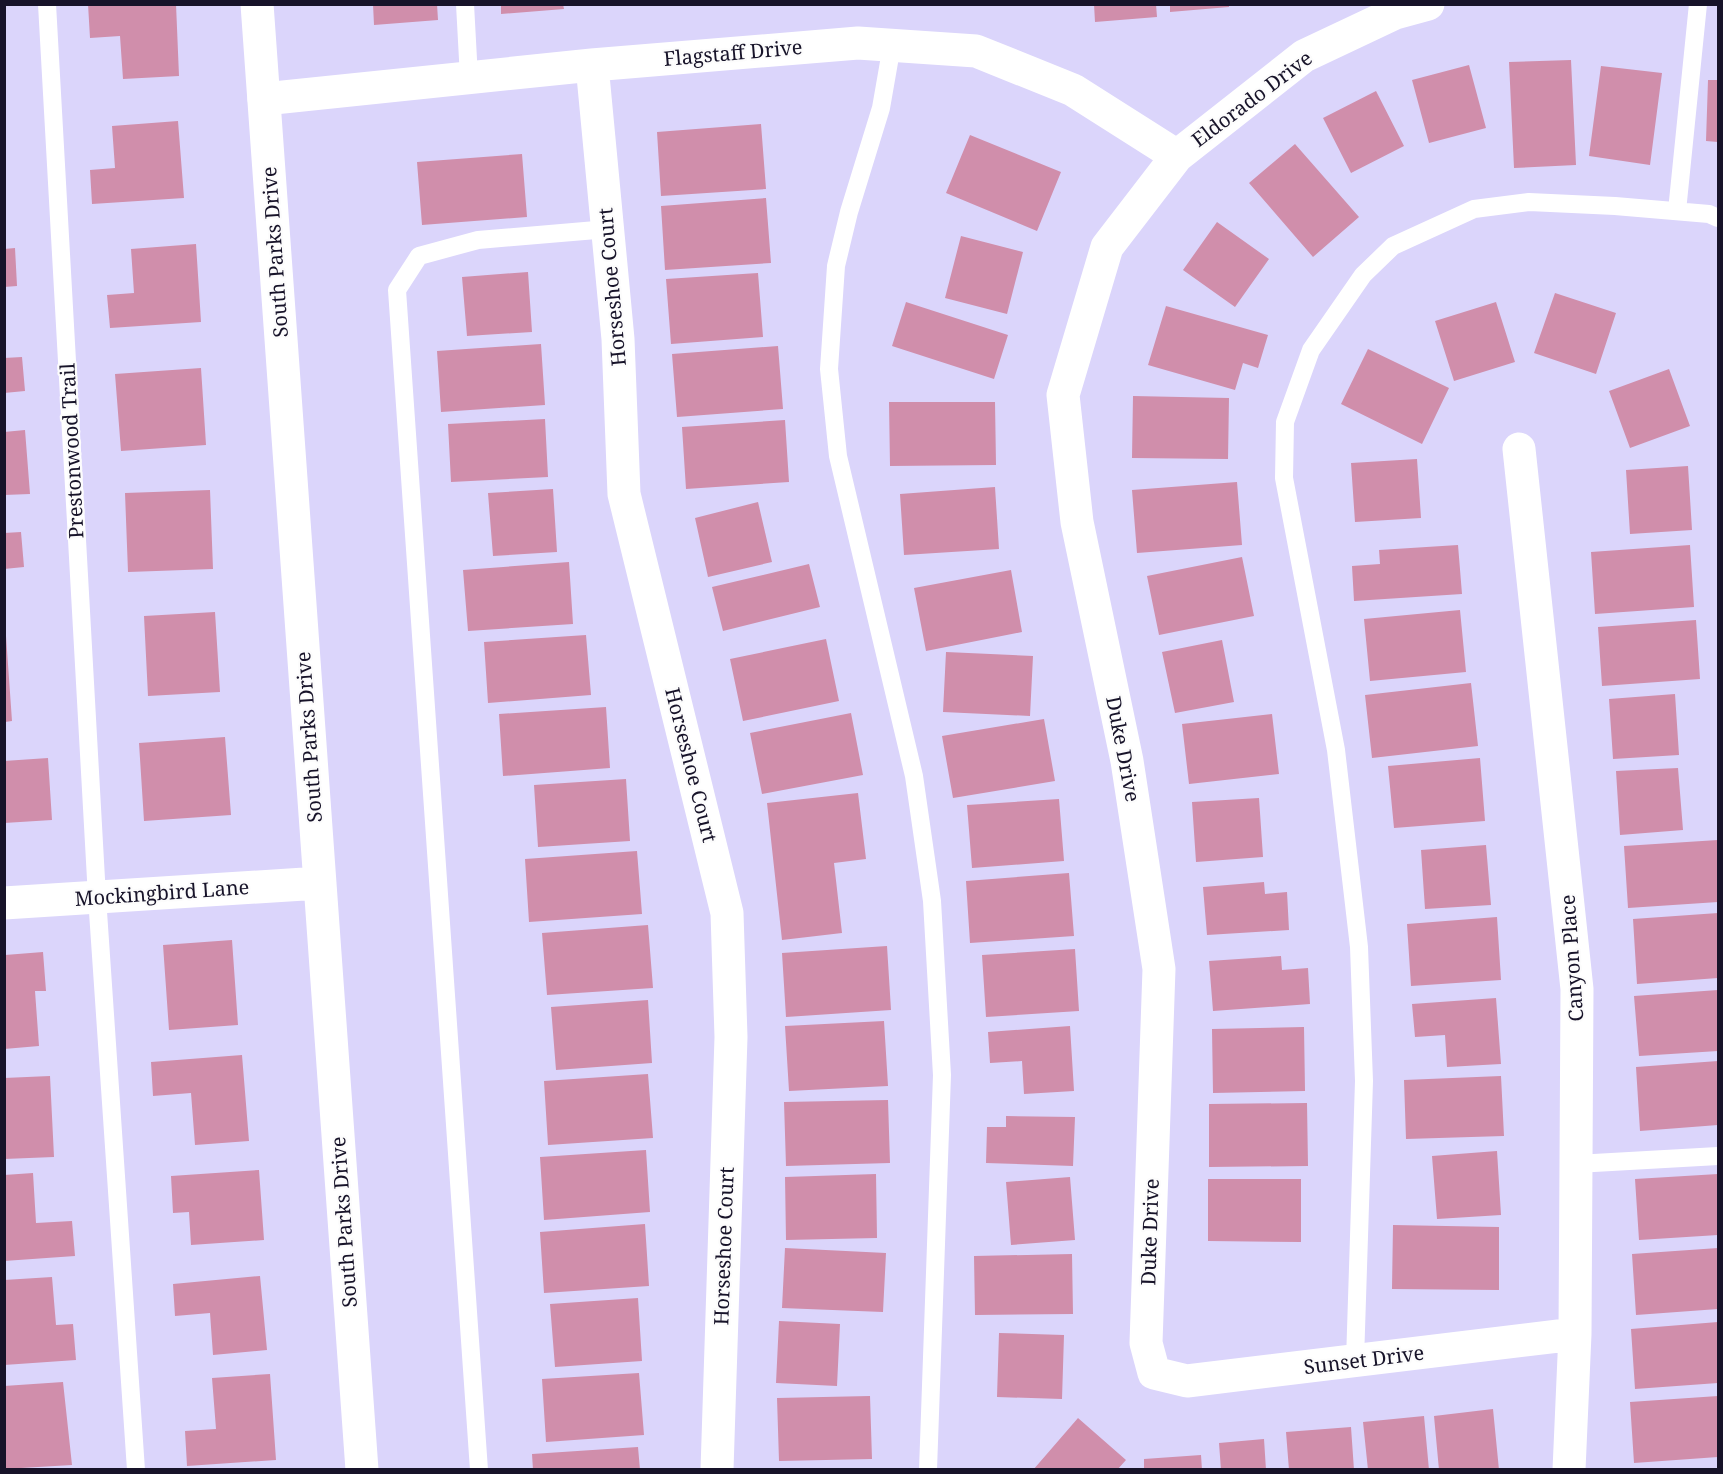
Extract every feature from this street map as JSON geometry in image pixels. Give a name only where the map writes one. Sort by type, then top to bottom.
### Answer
[{"type":"street","name":"South Parks Drive","points":[[257,4],[362,1470]]},
{"type":"street","name":"Eldorado Drive","points":[[1177,156],[1304,56],[1395,13],[1428,4]]},
{"type":"street","name":"Flagstaff Drive","points":[[264,99],[592,65],[858,43],[892,45],[976,51],[1072,90],[1177,156]]},
{"type":"street","name":"Horseshoe Court","points":[[592,65],[618,339],[624,494],[727,913],[731,1037],[717,1470]]},
{"type":"street","name":"Duke Drive","points":[[1154,1373],[1146,1343],[1159,969],[1127,761],[1077,522],[1063,395],[1107,247],[1177,156]]},
{"type":"street","name":"Canyon Place","points":[[1519,449],[1577,989],[1575,1334],[1569,1470]]},
{"type":"street","name":"Mockingbird Lane","points":[[4,903],[320,883]]},
{"type":"street","name":"Sunset Drive","points":[[1154,1373],[1187,1381],[1575,1334]]},
{"type":"lane","name":"Prestonwood Trail","points":[[47,4],[97,897],[136,1470]]},
{"type":"lane","points":[[465,4],[470,78]]},
{"type":"lane","points":[[1677,211],[1698,4]]},
{"type":"lane","points":[[892,45],[881,108],[849,212],[836,266],[830,369],[838,456],[914,776],[933,901],[942,1075],[928,1470]]},
{"type":"lane","points":[[1355,1361],[1364,1081],[1359,947],[1336,750],[1284,478],[1285,422],[1311,350],[1363,275],[1393,246],[1474,209],[1529,202],[1677,211],[1708,214],[1719,218]]},
{"type":"lane","points":[[479,1470],[397,290],[419,255],[478,240],[608,229]]},
{"type":"lane","points":[[1576,1164],[1719,1156]]},
{"type":"building","points":[[88,4],[176,4],[179,76],[123,79],[120,36],[90,38]]},
{"type":"building","points":[[373,4],[437,4],[438,20],[374,25]]},
{"type":"building","points":[[501,4],[563,4],[564,9],[501,14]]},
{"type":"building","points":[[1094,4],[1156,4],[1157,17],[1095,22]]},
{"type":"building","points":[[1170,4],[1229,4],[1229,7],[1170,12]]},
{"type":"building","points":[[1571,60],[1576,165],[1514,168],[1509,62]]},
{"type":"building","points":[[1469,65],[1486,128],[1429,143],[1412,80]]},
{"type":"building","points":[[1601,66],[1662,73],[1650,165],[1589,156]]},
{"type":"building","points":[[1708,80],[1718,80],[1718,142],[1706,141]]},
{"type":"building","points":[[1376,91],[1404,146],[1351,173],[1323,118]]},
{"type":"building","points":[[178,121],[184,198],[92,204],[90,170],[115,168],[112,126]]},
{"type":"building","points":[[761,124],[766,189],[661,196],[657,132]]},
{"type":"building","points":[[970,135],[1061,172],[1037,231],[946,193]]},
{"type":"building","points":[[1295,144],[1359,217],[1313,257],[1249,183]]},
{"type":"building","points":[[522,154],[527,217],[422,225],[417,162]]},
{"type":"building","points":[[766,198],[771,263],[665,270],[661,206]]},
{"type":"building","points":[[1217,222],[1269,259],[1235,307],[1183,270]]},
{"type":"building","points":[[961,236],[1023,252],[1007,314],[945,298]]},
{"type":"building","points":[[196,244],[201,322],[110,328],[107,295],[134,293],[131,249]]},
{"type":"building","points":[[15,248],[17,286],[4,287],[4,249]]},
{"type":"building","points":[[528,272],[532,332],[467,336],[462,277]]},
{"type":"building","points":[[758,273],[763,337],[671,344],[666,279]]},
{"type":"building","points":[[1555,293],[1616,313],[1596,374],[1534,353]]},
{"type":"building","points":[[906,302],[1008,335],[994,379],[892,346]]},
{"type":"building","points":[[1496,302],[1515,362],[1454,381],[1435,321]]},
{"type":"building","points":[[1166,306],[1268,335],[1258,368],[1243,363],[1235,390],[1148,365]]},
{"type":"building","points":[[541,344],[545,405],[441,412],[437,351]]},
{"type":"building","points":[[778,346],[783,409],[677,417],[672,354]]},
{"type":"building","points":[[1368,349],[1449,388],[1422,444],[1341,404]]},
{"type":"building","points":[[22,357],[25,391],[4,393],[4,358]]},
{"type":"building","points":[[201,368],[206,445],[121,451],[115,374]]},
{"type":"building","points":[[1669,369],[1690,426],[1630,448],[1609,391]]},
{"type":"building","points":[[1133,396],[1229,398],[1228,459],[1132,458]]},
{"type":"building","points":[[889,402],[995,402],[996,465],[890,466]]},
{"type":"building","points":[[545,419],[548,477],[451,482],[448,424]]},
{"type":"building","points":[[785,420],[789,482],[686,489],[682,427]]},
{"type":"building","points":[[25,430],[30,494],[4,495],[4,432]]},
{"type":"building","points":[[1417,459],[1421,518],[1355,522],[1351,463]]},
{"type":"building","points":[[1688,466],[1692,530],[1630,534],[1626,470]]},
{"type":"building","points":[[1237,482],[1242,545],[1137,553],[1132,490]]},
{"type":"building","points":[[995,487],[999,549],[904,555],[900,494]]},
{"type":"building","points":[[553,489],[557,552],[493,556],[488,493]]},
{"type":"building","points":[[210,490],[213,569],[128,572],[125,493]]},
{"type":"building","points":[[758,502],[772,562],[708,577],[695,518]]},
{"type":"building","points":[[21,532],[24,567],[4,569],[4,533]]},
{"type":"building","points":[[1458,545],[1462,594],[1354,601],[1352,566],[1380,564],[1379,550]]},
{"type":"building","points":[[1690,545],[1694,607],[1595,614],[1591,552]]},
{"type":"building","points":[[1242,557],[1254,616],[1159,635],[1147,576]]},
{"type":"building","points":[[569,562],[573,624],[468,631],[463,570]]},
{"type":"building","points":[[809,564],[820,607],[723,631],[712,587]]},
{"type":"building","points":[[1011,570],[1022,632],[926,651],[914,588]]},
{"type":"building","points":[[1460,610],[1466,672],[1370,681],[1364,619]]},
{"type":"building","points":[[215,612],[220,692],[148,696],[144,616]]},
{"type":"building","points":[[1696,620],[1700,679],[1602,686],[1598,627]]},
{"type":"building","points":[[586,635],[591,695],[488,703],[484,642]]},
{"type":"building","points":[[5,636],[12,721],[5,722]]},
{"type":"building","points":[[826,639],[839,701],[743,721],[730,659]]},
{"type":"building","points":[[1222,640],[1234,702],[1175,713],[1162,652]]},
{"type":"building","points":[[946,652],[1033,656],[1030,716],[943,712]]},
{"type":"building","points":[[1471,683],[1478,746],[1372,758],[1365,695]]},
{"type":"building","points":[[1675,694],[1679,755],[1613,759],[1609,699]]},
{"type":"building","points":[[606,707],[610,768],[503,776],[499,714]]},
{"type":"building","points":[[851,713],[863,775],[762,794],[750,733]]},
{"type":"building","points":[[1272,714],[1279,774],[1189,784],[1182,724]]},
{"type":"building","points":[[1044,719],[1055,781],[953,798],[942,736]]},
{"type":"building","points":[[225,737],[231,815],[144,821],[139,743]]},
{"type":"building","points":[[48,758],[52,820],[4,823],[4,761]]},
{"type":"building","points":[[1480,758],[1485,821],[1394,828],[1388,766]]},
{"type":"building","points":[[1678,768],[1683,830],[1620,835],[1616,771]]},
{"type":"building","points":[[626,779],[630,841],[538,847],[534,785]]},
{"type":"building","points":[[858,793],[866,859],[834,863],[842,933],[782,940],[767,803]]},
{"type":"building","points":[[1259,798],[1263,857],[1196,862],[1192,802]]},
{"type":"building","points":[[1059,799],[1064,861],[972,868],[967,805]]},
{"type":"building","points":[[1718,840],[1718,902],[1628,908],[1624,846]]},
{"type":"building","points":[[1486,845],[1491,905],[1425,909],[1421,850]]},
{"type":"building","points":[[637,851],[642,914],[529,922],[525,859]]},
{"type":"building","points":[[1069,873],[1074,936],[970,943],[966,881]]},
{"type":"building","points":[[1264,882],[1265,894],[1287,892],[1289,930],[1207,935],[1203,887]]},
{"type":"building","points":[[1718,913],[1718,978],[1637,984],[1633,919]]},
{"type":"building","points":[[1497,917],[1501,980],[1411,986],[1407,924]]},
{"type":"building","points":[[648,925],[653,988],[547,995],[542,933]]},
{"type":"building","points":[[232,940],[238,1025],[169,1030],[163,945]]},
{"type":"building","points":[[887,946],[891,1010],[786,1017],[782,953]]},
{"type":"building","points":[[1075,949],[1079,1011],[986,1017],[982,955]]},
{"type":"building","points":[[43,952],[46,991],[35,991],[39,1046],[4,1049],[5,955]]},
{"type":"building","points":[[1281,956],[1282,970],[1308,968],[1310,1004],[1213,1011],[1209,961]]},
{"type":"building","points":[[1718,990],[1718,1051],[1639,1056],[1634,996]]},
{"type":"building","points":[[1496,998],[1501,1064],[1447,1067],[1445,1035],[1415,1037],[1412,1004]]},
{"type":"building","points":[[648,1000],[652,1063],[556,1070],[551,1007]]},
{"type":"building","points":[[884,1021],[888,1086],[789,1091],[785,1026]]},
{"type":"building","points":[[1070,1026],[1074,1091],[1024,1094],[1022,1061],[990,1063],[988,1032]]},
{"type":"building","points":[[1304,1027],[1305,1091],[1213,1093],[1212,1029]]},
{"type":"building","points":[[242,1055],[249,1141],[195,1145],[191,1093],[153,1096],[151,1062]]},
{"type":"building","points":[[1718,1061],[1718,1125],[1640,1131],[1636,1067]]},
{"type":"building","points":[[648,1074],[653,1138],[548,1145],[544,1081]]},
{"type":"building","points":[[50,1076],[54,1157],[4,1159],[4,1078]]},
{"type":"building","points":[[1501,1076],[1504,1136],[1406,1139],[1404,1080]]},
{"type":"building","points":[[888,1100],[890,1163],[786,1166],[784,1102]]},
{"type":"building","points":[[1307,1103],[1308,1166],[1209,1167],[1209,1104]]},
{"type":"building","points":[[1006,1116],[1075,1117],[1073,1166],[986,1163],[987,1127],[1006,1127]]},
{"type":"building","points":[[646,1150],[650,1212],[544,1220],[540,1157]]},
{"type":"building","points":[[1497,1151],[1501,1215],[1437,1219],[1432,1156]]},
{"type":"building","points":[[259,1170],[264,1240],[191,1245],[189,1212],[173,1213],[171,1176]]},
{"type":"building","points":[[33,1173],[36,1223],[72,1221],[75,1256],[4,1261],[4,1175]]},
{"type":"building","points":[[876,1174],[877,1238],[786,1240],[785,1177]]},
{"type":"building","points":[[1718,1174],[1718,1235],[1639,1240],[1635,1179]]},
{"type":"building","points":[[1070,1177],[1075,1240],[1011,1245],[1006,1182]]},
{"type":"building","points":[[1208,1179],[1301,1179],[1301,1242],[1208,1241]]},
{"type":"building","points":[[645,1224],[649,1286],[544,1293],[540,1232]]},
{"type":"building","points":[[1393,1225],[1499,1227],[1499,1290],[1392,1289]]},
{"type":"building","points":[[785,1248],[886,1253],[883,1312],[782,1308]]},
{"type":"building","points":[[1718,1248],[1718,1309],[1636,1315],[1632,1254]]},
{"type":"building","points":[[1072,1254],[1073,1314],[975,1315],[974,1256]]},
{"type":"building","points":[[260,1276],[267,1350],[213,1355],[210,1313],[175,1316],[173,1284]]},
{"type":"building","points":[[52,1277],[56,1325],[73,1324],[76,1360],[4,1365],[4,1280]]},
{"type":"building","points":[[638,1298],[642,1361],[555,1367],[550,1304]]},
{"type":"building","points":[[779,1321],[840,1324],[837,1386],[776,1383]]},
{"type":"building","points":[[1718,1322],[1718,1383],[1635,1389],[1631,1329]]},
{"type":"building","points":[[999,1333],[1064,1335],[1062,1399],[997,1397]]},
{"type":"building","points":[[639,1373],[644,1435],[546,1442],[542,1379]]},
{"type":"building","points":[[270,1374],[276,1460],[187,1466],[185,1431],[216,1429],[212,1378]]},
{"type":"building","points":[[63,1382],[72,1465],[4,1469],[4,1386]]},
{"type":"building","points":[[870,1396],[872,1459],[779,1461],[777,1398]]},
{"type":"building","points":[[1718,1396],[1718,1457],[1634,1463],[1630,1402]]},
{"type":"building","points":[[1493,1409],[1499,1470],[1439,1470],[1434,1416]]},
{"type":"building","points":[[1424,1416],[1429,1470],[1368,1470],[1363,1422]]},
{"type":"building","points":[[1078,1418],[1126,1460],[1117,1470],[1033,1470]]},
{"type":"building","points":[[1351,1427],[1354,1470],[1289,1470],[1286,1432]]},
{"type":"building","points":[[1264,1439],[1266,1470],[1221,1470],[1219,1443]]},
{"type":"building","points":[[638,1447],[640,1470],[533,1470],[532,1454]]},
{"type":"building","points":[[1201,1455],[1202,1470],[1144,1470],[1144,1459]]}]
